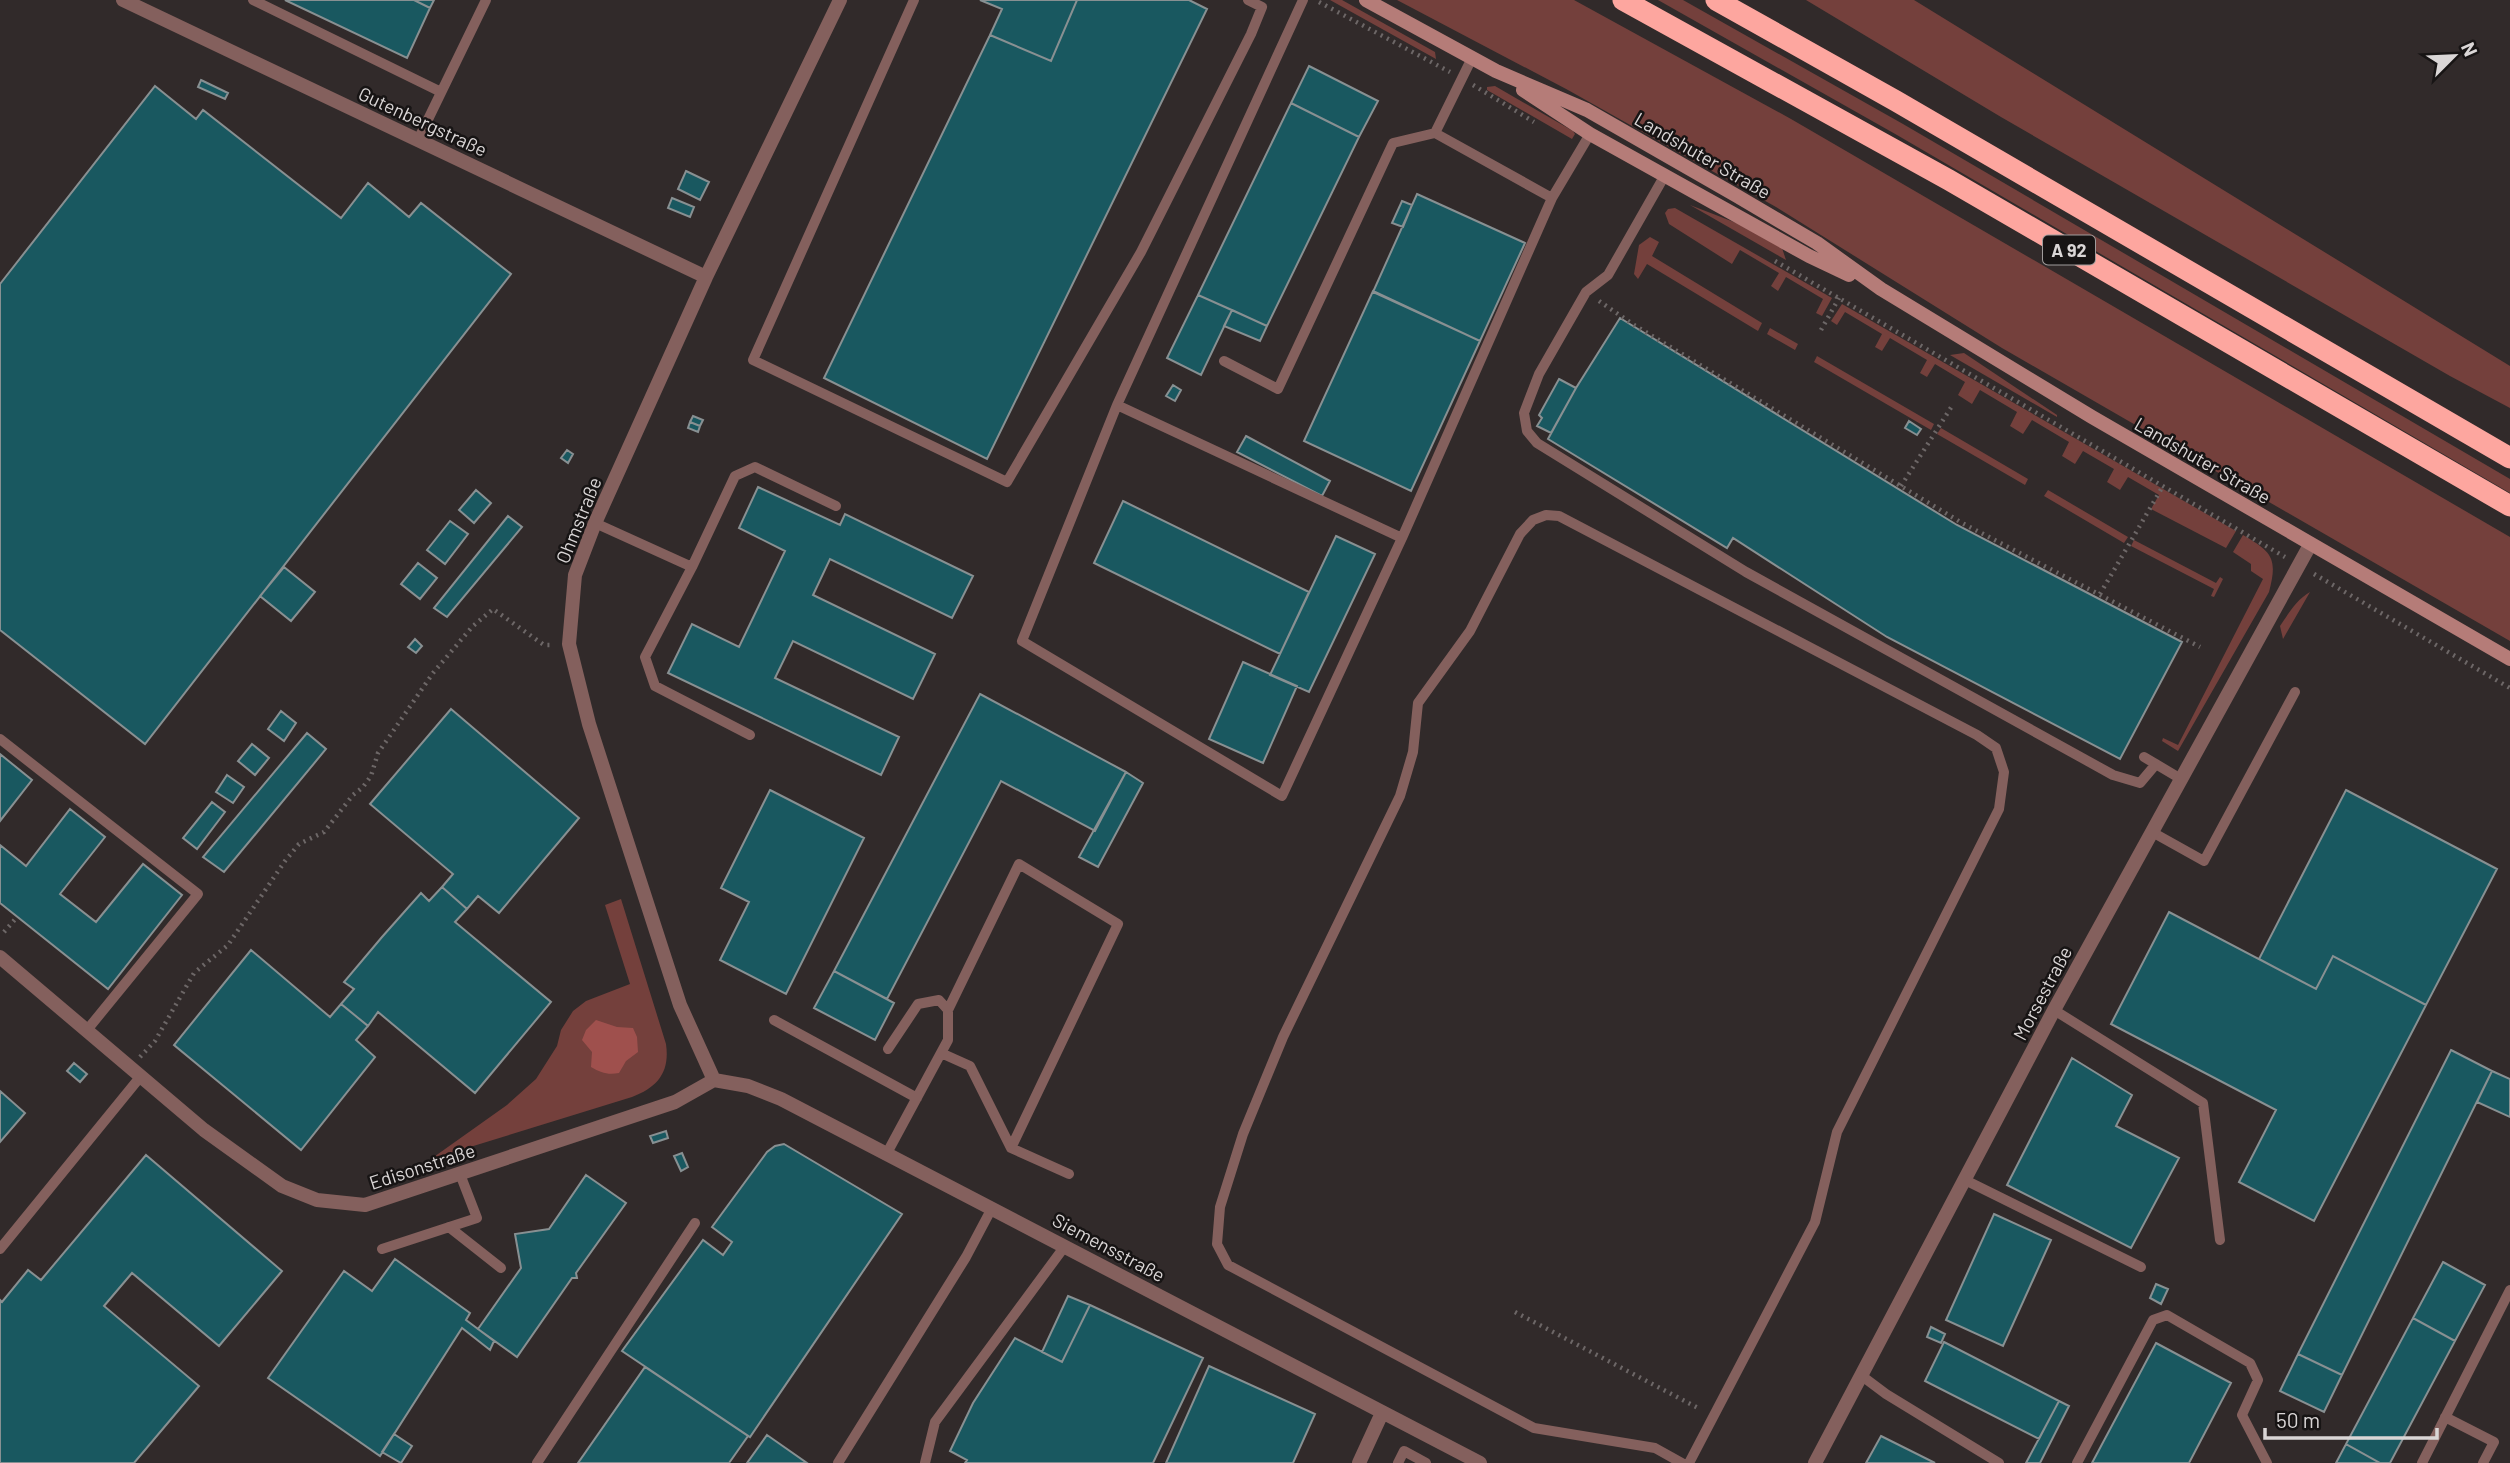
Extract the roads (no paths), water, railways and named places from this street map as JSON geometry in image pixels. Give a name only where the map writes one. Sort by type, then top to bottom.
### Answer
[{"type":"highway","name":"A 92","points":[[1623,0],[1949,180],[2510,506]]},
{"type":"highway","name":"A 92","points":[[1716,0],[1896,100],[2510,457]]},
{"type":"main road","name":"Landshuter Straße","points":[[1366,0],[1496,71],[1587,110],[1817,243],[1881,289],[2104,424],[2510,659]]},
{"type":"main road","name":"Landshuter Straße","points":[[1496,71],[1590,134],[1809,256],[1881,289]]},
{"type":"street","name":"Gutenbergstraße","points":[[123,0],[706,277]]},
{"type":"street","name":"Ohmstraße","points":[[714,1080],[680,1004],[589,724],[569,644],[575,575],[595,523],[706,277],[840,0]]},
{"type":"street","name":"Morsestraße","points":[[1815,1463],[2054,1010],[2310,545]]},
{"type":"street","name":"Edisonstraße","points":[[0,957],[204,1130],[282,1186],[317,1200],[365,1205],[675,1102],[714,1080]]},
{"type":"street","name":"Siemensstraße","points":[[714,1080],[748,1086],[781,1099],[1480,1463]]},
{"type":"street","points":[[1359,1463],[1382,1413]]},
{"type":"lane","points":[[253,0],[441,92]]},
{"type":"lane","points":[[418,140],[486,0]]},
{"type":"lane","points":[[901,0],[913,2],[752,360],[1007,482],[1141,252],[1245,46],[1262,7],[1248,0]]},
{"type":"lane","points":[[1303,0],[1117,405],[1022,641],[1282,796],[1402,538],[1552,198],[1590,134]]},
{"type":"lane","points":[[1435,133],[1472,58]]},
{"type":"lane","points":[[1224,360],[1278,389],[1393,143],[1435,133],[1552,198]]},
{"type":"lane","points":[[1665,175],[1608,275],[1586,292],[1539,374],[1524,412],[1527,431],[1537,443],[1745,572],[2113,775],[2140,783],[2156,764]]},
{"type":"lane","points":[[1117,405],[1402,538]]},
{"type":"lane","points":[[750,735],[656,686],[645,657],[735,476],[755,467],[836,506]]},
{"type":"lane","points":[[1682,1463],[1655,1448],[1534,1428],[1228,1265],[1217,1244],[1220,1207],[1248,1122],[1283,1037],[1400,796],[1413,752],[1418,703],[1470,631],[1520,534],[1533,520],[1546,515],[1559,516],[1977,735],[1996,748],[2004,772],[2000,809],[1837,1132],[1815,1222],[1689,1463]]},
{"type":"lane","points":[[595,523],[692,566]]},
{"type":"lane","points":[[2152,832],[2204,861],[2295,692]]},
{"type":"lane","points":[[0,738],[198,894],[87,1030]]},
{"type":"lane","points":[[2144,757],[2181,779]]},
{"type":"lane","points":[[887,1153],[948,1040],[948,1010],[1019,864],[1118,924],[1011,1148]]},
{"type":"lane","points":[[888,1049],[918,1004],[939,1000],[948,1010]]},
{"type":"lane","points":[[2054,1010],[2203,1103],[2220,1240]]},
{"type":"lane","points":[[774,1020],[916,1098]]},
{"type":"lane","points":[[941,1053],[970,1066],[1011,1148],[1069,1174]]},
{"type":"lane","points":[[0,1249],[136,1072]]},
{"type":"lane","points":[[382,1249],[477,1219],[460,1174]]},
{"type":"lane","points":[[1965,1180],[2141,1267]]},
{"type":"lane","points":[[838,1463],[966,1257],[992,1208]]},
{"type":"lane","points":[[537,1463],[695,1223]]},
{"type":"lane","points":[[449,1227],[501,1268]]},
{"type":"lane","points":[[925,1463],[934,1422],[1065,1246]]},
{"type":"lane","points":[[2422,1463],[2510,1290]]},
{"type":"lane","points":[[2077,1463],[2153,1321],[2167,1315],[2250,1363],[2258,1380],[2242,1415],[2267,1463]]},
{"type":"lane","points":[[1862,1376],[1886,1394],[1999,1463]]},
{"type":"lane","points":[[2445,1418],[2494,1442],[2483,1463]]},
{"type":"lane","points":[[1398,1463],[1406,1447],[1426,1463]]}]
